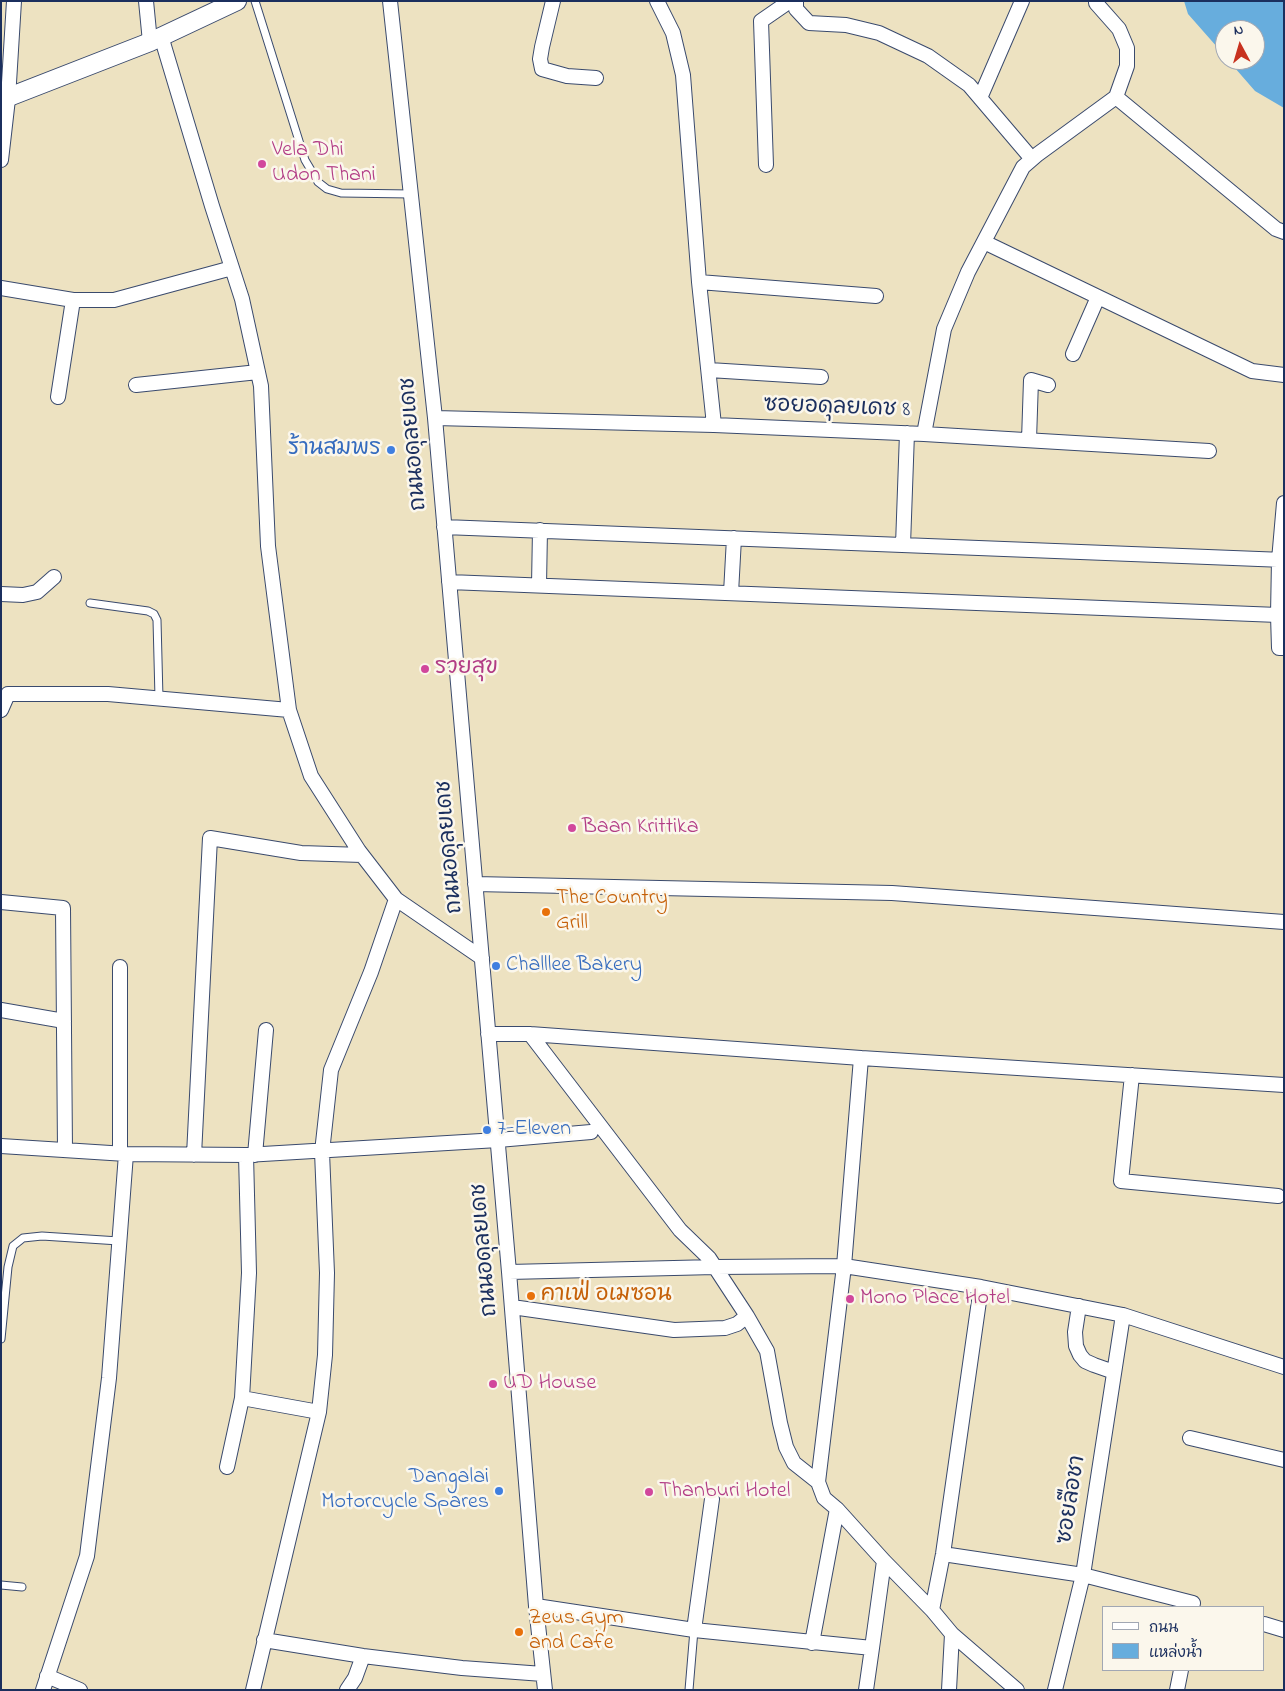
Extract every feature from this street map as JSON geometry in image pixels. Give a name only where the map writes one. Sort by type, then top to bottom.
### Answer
[{"type":"street","points":[[1,160],[14,1]]},
{"type":"street","points":[[146,1],[156,39],[242,299],[261,386],[268,546],[289,710],[311,776],[362,855],[396,899],[482,958]]},
{"type":"street","points":[[5,100],[156,39],[237,1]]},
{"type":"street","name":"ถนนอดุลยเดช","points":[[390,1],[435,418],[498,1140],[536,1606],[545,1690]]},
{"type":"street","points":[[553,1],[542,47],[540,64],[542,69],[567,76],[596,78]]},
{"type":"street","points":[[657,1],[673,33],[683,75],[699,282],[714,425]]},
{"type":"street","points":[[766,165],[761,21],[790,1]]},
{"type":"street","points":[[796,1],[796,9],[809,23],[846,24],[878,33],[928,56],[968,85],[1032,160]]},
{"type":"street","points":[[980,98],[1022,1]]},
{"type":"street","points":[[1096,3],[1119,29],[1127,48],[1127,66],[1116,97],[1276,229],[1284,232]]},
{"type":"street","name":"ซอยอดุลยเดช 8","points":[[435,418],[714,425],[924,434],[944,329],[968,272],[1023,167],[1116,97]]},
{"type":"street","points":[[984,242],[1252,371],[1284,375]]},
{"type":"street","points":[[1,288],[72,300],[114,300],[232,268]]},
{"type":"street","points":[[699,282],[876,296]]},
{"type":"street","points":[[1072,354],[1098,297]]},
{"type":"street","points":[[58,397],[72,300]]},
{"type":"street","points":[[709,370],[821,377]]},
{"type":"street","points":[[136,384],[258,372]]},
{"type":"street","points":[[1029,440],[1031,380],[1048,385]]},
{"type":"street","points":[[903,545],[907,433]]},
{"type":"street","points":[[924,434],[1209,451]]},
{"type":"street","points":[[1284,503],[1278,615],[1279,648],[1284,648]]},
{"type":"street","points":[[444,527],[1281,560]]},
{"type":"street","points":[[538,585],[540,530]]},
{"type":"street","points":[[731,593],[734,538]]},
{"type":"street","points":[[1,594],[23,595],[37,592],[54,577]]},
{"type":"street","points":[[449,582],[1278,615]]},
{"type":"street","points":[[1,710],[8,694],[108,694],[289,710]]},
{"type":"street","points":[[194,1154],[210,838],[301,853],[362,855]]},
{"type":"street","points":[[475,884],[892,893],[1284,922]]},
{"type":"street","points":[[253,1690],[319,1412],[325,1356],[327,1273],[322,1152],[331,1070],[371,972],[396,899]]},
{"type":"street","points":[[1,902],[63,908],[65,1150]]},
{"type":"street","points":[[80,1690],[45,1683],[88,1556],[109,1378],[123,1154],[120,967]]},
{"type":"street","points":[[1,1010],[64,1021]]},
{"type":"street","points":[[227,1467],[242,1398],[249,1272],[251,1155],[266,1030]]},
{"type":"street","points":[[488,1034],[530,1034],[861,1058],[1284,1085]]},
{"type":"street","points":[[530,1034],[680,1230],[709,1258],[747,1316],[767,1351],[786,1446],[794,1463],[818,1482]]},
{"type":"street","points":[[861,1058],[844,1266],[818,1482],[824,1498],[837,1509],[932,1610],[952,1634],[1017,1690]]},
{"type":"street","points":[[1132,1075],[1121,1181],[1278,1196]]},
{"type":"street","points":[[1,1146],[123,1154],[251,1155],[322,1152],[591,1132]]},
{"type":"street","points":[[509,1272],[844,1266],[981,1287],[1123,1315],[1284,1367]]},
{"type":"street","points":[[932,1610],[943,1554],[981,1287]]},
{"type":"street","points":[[1079,1306],[1075,1332],[1076,1346],[1080,1355],[1094,1365],[1114,1372]]},
{"type":"street","points":[[512,1307],[674,1330],[725,1328],[737,1324],[747,1316]]},
{"type":"street","name":"ซอยลือชา","points":[[1055,1690],[1083,1575],[1123,1315]]},
{"type":"street","points":[[242,1398],[319,1412]]},
{"type":"street","points":[[1190,1438],[1284,1460]]},
{"type":"street","points":[[694,1630],[712,1499]]},
{"type":"street","points":[[812,1642],[837,1509]]},
{"type":"street","points":[[943,1554],[1083,1575],[1197,1606]]},
{"type":"street","points":[[866,1690],[884,1561]]},
{"type":"street","points":[[536,1606],[694,1630],[872,1648]]},
{"type":"street","points":[[1265,1624],[1284,1630]]},
{"type":"street","points":[[950,1690],[952,1634]]},
{"type":"street","points":[[264,1640],[363,1656],[462,1668],[543,1674]]},
{"type":"street","points":[[347,1690],[355,1678],[363,1656]]},
{"type":"street","points":[[1177,1690],[1181,1671]]},
{"type":"lane","points":[[255,1],[305,160],[318,182],[327,189],[341,193],[410,194]]},
{"type":"lane","points":[[90,603],[148,611],[154,614],[157,620],[159,698]]},
{"type":"lane","points":[[1,1339],[8,1266],[13,1246],[23,1238],[42,1236],[119,1241]]},
{"type":"lane","points":[[1,1585],[22,1587]]},
{"type":"lane","points":[[689,1690],[694,1630]]},
{"type":"water","points":[[1184,1],[1284,1],[1284,108],[1255,91],[1237,70],[1265,70],[1265,20],[1215,20],[1215,45],[1188,14]]},
{"type":"place","name":"Vela Dhi Udon Thani","points":[[262,164]]},
{"type":"place","name":"ร้านสมพร","points":[[391,450]]},
{"type":"place","name":"รวยสุข","points":[[425,669]]},
{"type":"place","name":"Baan Krittika","points":[[572,828]]},
{"type":"place","name":"The Country Grill","points":[[546,912]]},
{"type":"place","name":"Challlee Bakery","points":[[496,966]]},
{"type":"place","name":"7-Eleven","points":[[487,1130]]},
{"type":"place","name":"คาเฟ่ อเมซอน","points":[[531,1296]]},
{"type":"place","name":"Mono Place Hotel","points":[[850,1299]]},
{"type":"place","name":"UD House","points":[[493,1384]]},
{"type":"place","name":"Dangalai Motorcycle Spares","points":[[499,1491]]},
{"type":"place","name":"Thanburi Hotel","points":[[649,1492]]},
{"type":"place","name":"Zeus Gym and Cafe","points":[[519,1632]]}]
